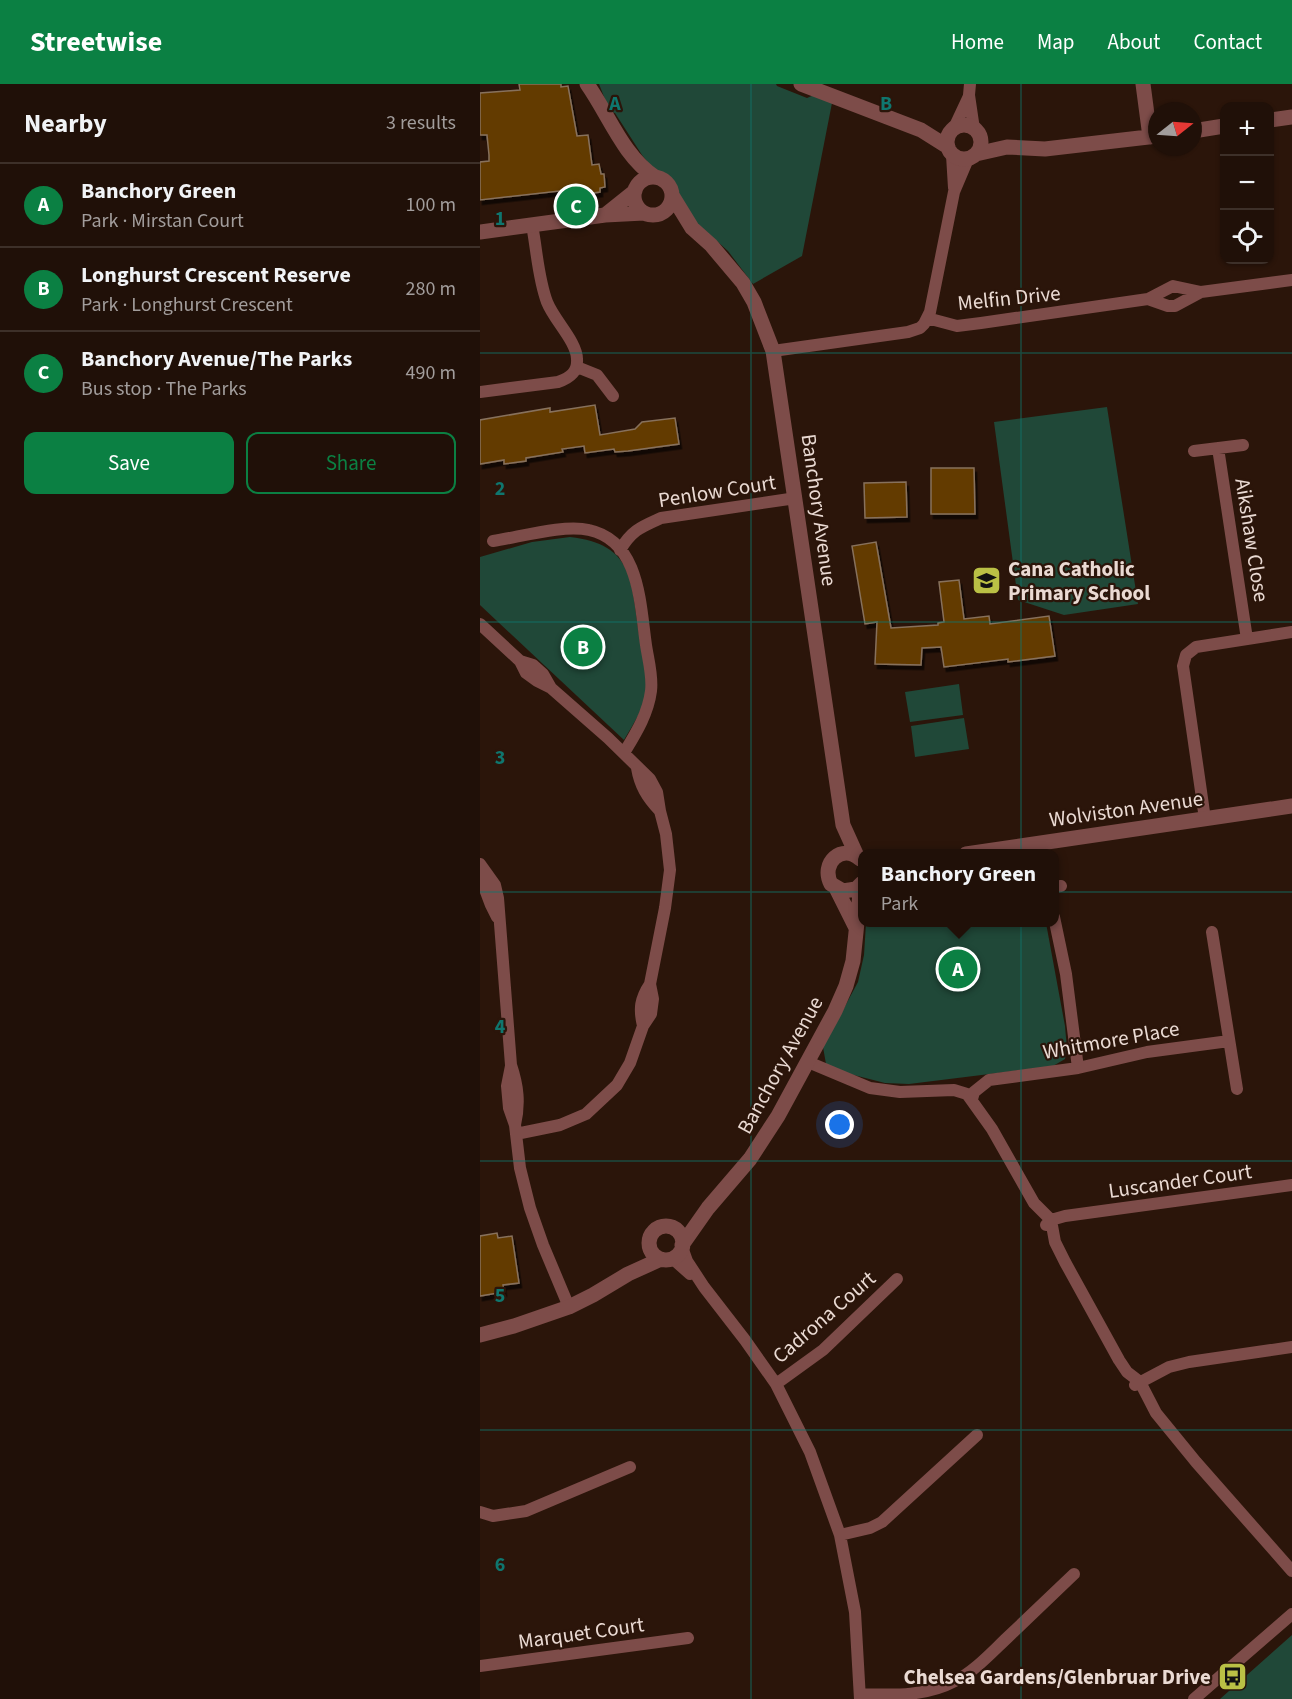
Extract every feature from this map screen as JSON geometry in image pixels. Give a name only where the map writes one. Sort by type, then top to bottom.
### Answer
[{"type":"street","points":[[480,232],[605,215],[651,214],[667,209],[672,197],[671,188],[667,183],[643,169],[632,156],[587,84]]},
{"type":"street","points":[[596,84],[600,102]]},
{"type":"street","points":[[801,84],[921,130],[957,158],[1007,147],[1045,149],[1148,137]]},
{"type":"street","points":[[1143,84],[1148,108]]},
{"type":"street","points":[[954,192],[947,140],[970,90]]},
{"type":"street","points":[[773,351],[908,332],[920,328],[932,304],[954,192],[972,156],[980,146],[970,90]]},
{"type":"street","points":[[1274,119],[1292,117]]},
{"type":"street","points":[[921,130],[952,130],[964,125],[1007,147]]},
{"type":"street","points":[[1202,130],[1220,127]]},
{"type":"street","points":[[632,156],[637,178],[636,202],[651,214]]},
{"type":"street","points":[[605,215],[646,178],[655,177]]},
{"type":"street","name":"Banchory Avenue","points":[[672,197],[692,228],[711,245],[742,283],[754,302],[773,351],[843,825],[858,854]]},
{"type":"street","name":"Banchory Avenue","points":[[651,214],[692,228]]},
{"type":"street","points":[[480,392],[558,382],[567,379],[577,367],[577,354],[574,347],[554,318],[547,302],[532,225]]},
{"type":"street","name":"Melfin Drive","points":[[927,318],[957,326],[1148,299],[1173,286],[1201,292],[1292,280]]},
{"type":"street","name":"Melfin Drive","points":[[1148,299],[1175,306],[1201,292]]},
{"type":"street","points":[[577,367],[597,375],[613,396]]},
{"type":"street","points":[[1194,451],[1243,445]]},
{"type":"street","name":"Aikshaw Close","points":[[1218,448],[1247,639]]},
{"type":"street","name":"Penlow Court","points":[[620,550],[630,535],[641,526],[661,518],[796,498]]},
{"type":"street","points":[[493,541],[564,529],[589,530],[611,540],[631,566],[638,588],[652,688],[647,711],[624,753]]},
{"type":"street","points":[[480,624],[520,661],[533,665],[543,674],[551,688],[624,753],[636,768],[640,783],[660,811],[666,834],[670,870],[650,984],[642,997],[640,1010],[643,1026],[630,1063],[617,1085],[586,1114],[560,1125],[516,1130]]},
{"type":"street","points":[[1205,819],[1184,660],[1189,651],[1196,647],[1292,632]]},
{"type":"street","name":"Wolviston Avenue","points":[[1000,849],[1292,806]]},
{"type":"street","name":"Banchory Avenue","points":[[832,859],[843,825]]},
{"type":"street","points":[[856,928],[836,888],[828,878],[828,864],[843,853],[858,857]]},
{"type":"street","points":[[480,864],[483,885],[499,920],[511,1065],[507,1086],[509,1108],[516,1130],[520,1168],[530,1208],[543,1245],[569,1307]]},
{"type":"street","points":[[836,888],[850,891],[858,886]]},
{"type":"street","name":"Banchory Avenue","points":[[674,1252],[750,1159],[778,1116],[836,1011],[853,961],[858,910]]},
{"type":"street","points":[[1056,927],[1066,974],[1078,1068]]},
{"type":"street","points":[[1212,932],[1237,1089]]},
{"type":"street","name":"Whitmore Place","points":[[975,1096],[1000,1078],[1078,1068],[1147,1052],[1229,1041]]},
{"type":"street","points":[[808,1062],[870,1088],[914,1092],[934,1089],[975,1096],[1023,1185],[1030,1207],[1050,1224],[1053,1252],[1065,1262],[1112,1349],[1119,1373],[1138,1384]]},
{"type":"street","name":"Luscander Court","points":[[1050,1224],[1065,1216],[1292,1185]]},
{"type":"street","name":"Banchory Avenue","points":[[670,1227],[708,1208]]},
{"type":"street","points":[[480,1335],[569,1307],[628,1274],[674,1252],[681,1235],[670,1227],[656,1230],[628,1274]]},
{"type":"street","points":[[649,1242],[652,1252],[674,1252],[745,1340],[776,1384],[810,1452],[840,1535],[855,1612],[860,1696],[901,1695],[954,1682],[997,1647],[1074,1574]]},
{"type":"street","name":"Cadrona Court","points":[[776,1384],[823,1350],[897,1279]]},
{"type":"street","points":[[1138,1384],[1169,1367],[1189,1362],[1292,1347]]},
{"type":"street","points":[[1138,1384],[1141,1402],[1147,1410],[1155,1413],[1292,1571]]},
{"type":"street","points":[[840,1535],[870,1528],[882,1522],[977,1435]]},
{"type":"street","points":[[480,1512],[493,1515],[526,1511],[630,1467]]},
{"type":"street","points":[[1194,1699],[1292,1614]]},
{"type":"street","name":"Marquet Court","points":[[480,1666],[688,1638]]},
{"type":"green space","points":[[599,84],[776,84],[807,98],[814,95],[832,103],[802,256],[753,284],[728,251],[690,217],[681,205],[671,182],[656,173],[642,155],[615,113],[610,112]]},
{"type":"green space","points":[[1107,407],[1138,604],[1064,615],[1018,600],[994,422]]},
{"type":"green space","points":[[570,537],[591,541],[607,548],[626,568],[631,582],[646,689],[641,709],[624,740],[480,605],[480,557],[532,542]]},
{"type":"green space","points":[[959,684],[963,715],[910,722],[905,692]]},
{"type":"green space","points":[[964,718],[969,749],[915,757],[911,726]]},
{"type":"green space","points":[[866,927],[1047,927],[1065,1026],[1067,1049],[1065,1059],[1053,1066],[909,1084],[885,1083],[842,1072],[826,1064],[823,1047],[858,982],[864,955]]},
{"type":"green space","points":[[1292,1635],[1292,1699],[1220,1699]]},
{"type":"building","points":[[519,84],[568,86],[577,136],[588,135],[592,165],[599,164],[601,174],[604,174],[605,187],[600,188],[600,192],[560,198],[559,191],[480,200],[480,162],[489,161],[489,155],[487,135],[480,135],[480,93],[520,90]]},
{"type":"building","points":[[595,405],[600,435],[635,429],[642,422],[675,418],[679,444],[628,451],[615,452],[614,449],[585,453],[584,446],[526,458],[526,461],[504,464],[504,460],[480,464],[480,420],[550,408],[550,412]]},
{"type":"building","points":[[931,468],[974,468],[975,514],[931,514]]},
{"type":"building","points":[[906,482],[907,517],[865,518],[864,483]]},
{"type":"building","points":[[876,542],[891,628],[938,625],[944,622],[939,582],[959,580],[964,619],[989,616],[990,624],[1049,616],[1055,656],[944,667],[941,647],[922,648],[921,665],[875,664],[877,622],[865,624],[852,546]]},
{"type":"building","points":[[497,1233],[498,1238],[512,1236],[519,1283],[503,1285],[504,1292],[480,1296],[480,1236]]},
{"type":"place","name":"Banchory Avenue/The Parks","points":[[576,206]]},
{"type":"place","name":"Cana Catholic Primary School","points":[[987,581]]},
{"type":"place","name":"Longhurst Crescent Reserve","points":[[583,647]]},
{"type":"place","name":"Banchory Green","points":[[958,969]]},
{"type":"place","name":"Chelsea Gardens/Glenbruar Drive","points":[[1232,1677]]}]
